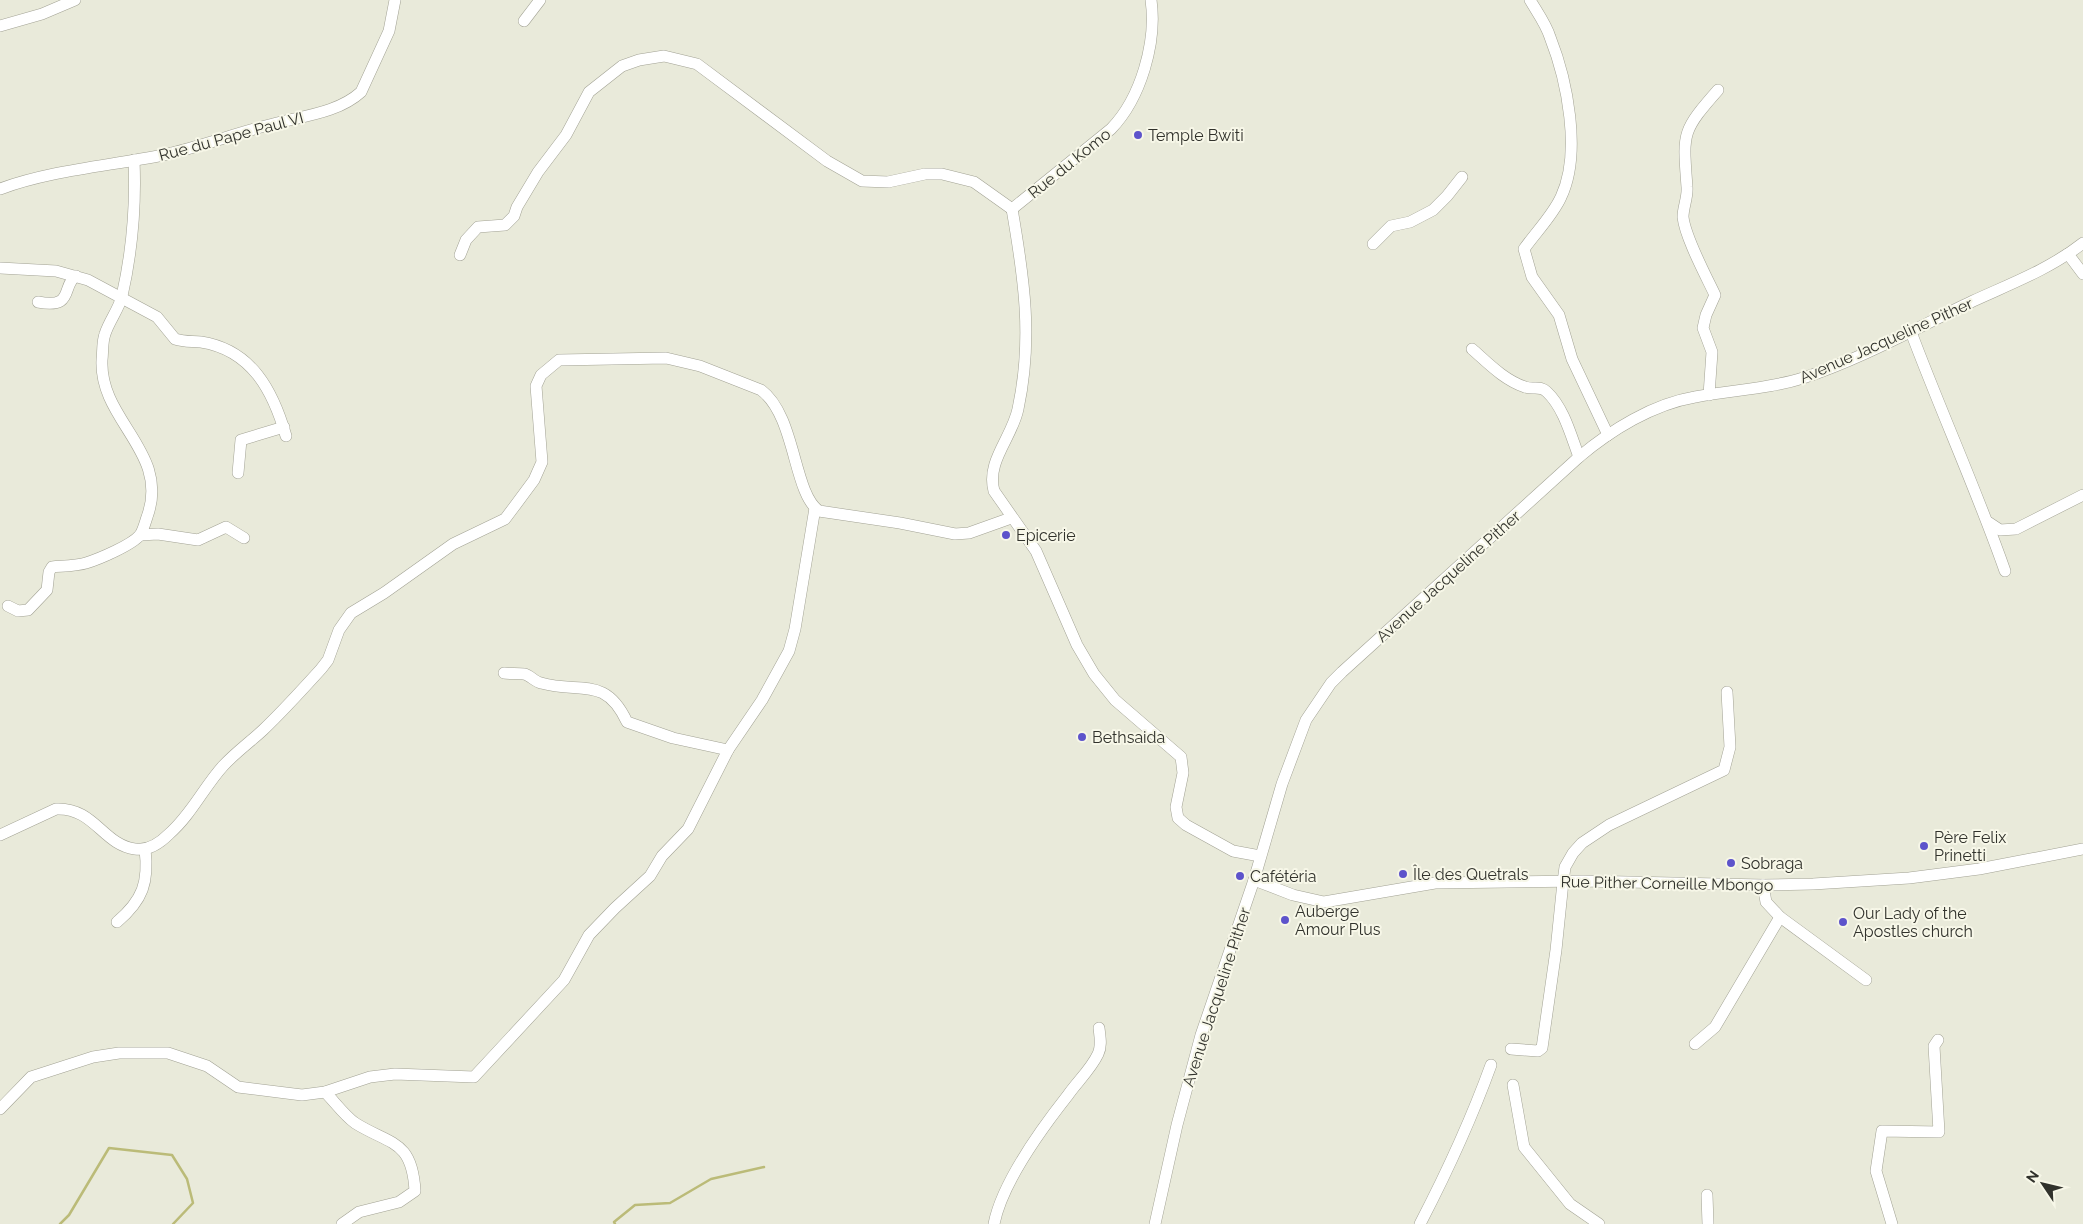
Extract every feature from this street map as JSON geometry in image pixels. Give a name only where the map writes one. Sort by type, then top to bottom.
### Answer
[{"type":"street","points":[[0,26],[42,14],[75,0]]},
{"type":"street","name":"Rue du Pape Paul VI","points":[[0,190],[32,180],[182,150],[321,112],[353,99],[361,92],[388,31],[395,0]]},
{"type":"street","points":[[524,21],[540,0]]},
{"type":"street","name":"Rue du Komo","points":[[1012,208],[1104,135],[1121,117],[1138,84],[1147,57],[1154,20],[1151,0]]},
{"type":"street","points":[[1530,0],[1550,35],[1562,77],[1569,120],[1571,157],[1567,183],[1561,198],[1524,250],[1532,277],[1559,315],[1572,359],[1608,436]]},
{"type":"street","points":[[460,255],[466,240],[478,227],[505,224],[514,216],[521,200],[538,172],[566,135],[589,92],[622,66],[639,60],[664,56],[697,64],[827,161],[862,181],[888,182],[925,174],[942,174],[974,182],[1012,208],[1026,298],[1026,353],[1018,411],[994,465],[991,480],[994,491],[1036,551],[1077,645],[1094,674],[1115,700],[1181,757],[1184,773],[1176,807],[1178,818],[1186,825],[1232,851],[1260,856]]},
{"type":"street","points":[[1709,395],[1712,352],[1703,328],[1706,315],[1715,295],[1683,218],[1688,190],[1684,154],[1689,127],[1696,115],[1718,90]]},
{"type":"street","points":[[134,160],[136,194],[129,255],[121,298],[104,334],[104,382],[108,398],[149,467],[153,487],[149,512],[140,535]]},
{"type":"street","points":[[1373,244],[1391,226],[1410,222],[1433,210],[1462,177]]},
{"type":"street","name":"Avenue Jacqueline Pither","points":[[1155,1224],[1177,1125],[1201,1035],[1254,880],[1300,733],[1331,682],[1579,457],[1608,436],[1663,406],[1684,399],[1774,386],[1803,378],[1911,332],[2016,282],[2068,254],[2083,243]]},
{"type":"street","points":[[2068,254],[2083,274]]},
{"type":"street","points":[[0,268],[56,271],[88,280],[157,317],[174,339],[201,342],[220,348],[235,354],[249,364],[257,373],[285,432],[241,440],[238,473]]},
{"type":"street","points":[[38,302],[49,304],[58,302],[66,294],[69,282],[76,276]]},
{"type":"street","points":[[1911,332],[1950,435],[1988,522],[2005,571]]},
{"type":"street","points":[[1472,349],[1506,376],[1525,387],[1541,388],[1546,392],[1565,420],[1579,457]]},
{"type":"street","points":[[0,835],[56,809],[64,808],[83,814],[126,846],[145,849],[153,846],[169,834],[197,802],[223,766],[263,730],[321,669],[330,656],[344,620],[351,613],[384,593],[453,544],[505,519],[539,471],[542,453],[536,386],[541,375],[559,360],[666,358],[700,366],[761,390],[768,396],[779,413],[805,489],[815,508],[795,629],[789,652],[762,700],[728,750],[688,829],[662,856],[650,876],[614,908],[589,935],[564,980],[474,1077],[387,1075],[370,1077],[325,1092],[302,1095],[238,1087],[208,1066],[168,1054],[119,1053],[93,1057],[31,1077],[0,1109]]},
{"type":"street","points":[[1988,522],[2000,530],[2016,529],[2083,495]]},
{"type":"street","points":[[815,508],[826,513],[900,522],[956,534],[969,533],[1012,518]]},
{"type":"street","points":[[8,606],[18,611],[28,610],[47,590],[49,572],[52,567],[86,563],[122,547],[140,535],[158,534],[198,540],[226,527],[244,538]]},
{"type":"street","points":[[504,674],[524,674],[540,683],[582,687],[605,693],[619,704],[627,722],[673,738],[728,750]]},
{"type":"street","points":[[1511,1049],[1538,1051],[1542,1048],[1556,950],[1565,867],[1582,843],[1609,825],[1724,770],[1730,747],[1727,692]]},
{"type":"street","points":[[117,922],[134,907],[142,889],[148,869],[145,849]]},
{"type":"street","name":"Rue Pither Corneille Mbongo","points":[[1254,880],[1293,895],[1324,902],[1422,884],[1563,882],[1763,885],[1909,878],[1979,869],[2083,849]]},
{"type":"street","points":[[1763,885],[1766,902],[1780,917],[1866,980]]},
{"type":"street","points":[[1695,1044],[1715,1026],[1780,917]]},
{"type":"street","points":[[994,1224],[997,1208],[1004,1193],[1046,1126],[1098,1055],[1101,1039],[1099,1028]]},
{"type":"street","points":[[1892,1224],[1876,1171],[1882,1130],[1938,1132],[1934,1046],[1938,1040]]},
{"type":"street","points":[[1420,1224],[1444,1179],[1467,1129],[1492,1065]]},
{"type":"street","points":[[1514,1085],[1524,1147],[1570,1204],[1598,1224]]},
{"type":"street","points":[[325,1092],[354,1122],[393,1142],[407,1157],[414,1178],[415,1191],[399,1202],[359,1212],[342,1224]]},
{"type":"street","points":[[1708,1195],[1708,1224]]},
{"type":"waterway","points":[[60,1224],[69,1215],[109,1148],[172,1155],[187,1179],[193,1203],[173,1224]]},
{"type":"waterway","points":[[615,1224],[614,1222],[635,1205],[670,1203],[711,1179],[764,1167]]},
{"type":"place","name":"Temple Bwiti","points":[[1138,135]]},
{"type":"place","name":"Epicerie","points":[[1006,535]]},
{"type":"place","name":"Bethsaida","points":[[1082,737]]},
{"type":"place","name":"Père Felix Prinetti","points":[[1924,846]]},
{"type":"place","name":"Sobraga","points":[[1731,863]]},
{"type":"place","name":"Île des Quetrals","points":[[1403,874]]},
{"type":"place","name":"Cafétéria","points":[[1240,876]]},
{"type":"place","name":"Auberge Amour Plus","points":[[1285,920]]},
{"type":"place","name":"Our Lady of the Apostles church","points":[[1843,922]]}]
